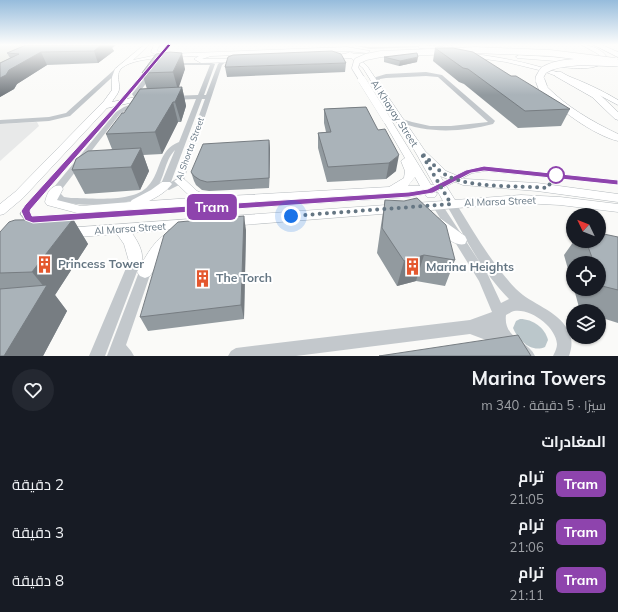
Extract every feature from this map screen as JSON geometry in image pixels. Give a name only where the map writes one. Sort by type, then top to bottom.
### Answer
[{"type":"highway","points":[[594,62],[579,62],[549,68],[541,73],[539,82],[555,100],[570,112],[618,138]]},
{"type":"highway","points":[[558,74],[595,95],[618,117]]},
{"type":"main road","points":[[0,211],[19,195],[104,106],[116,90],[115,77],[117,70],[125,63],[132,62]]},
{"type":"main road","name":"Al Khayay Street","points":[[358,62],[356,63],[356,70],[437,205]]},
{"type":"main road","name":"Al Khayay Street","points":[[360,62],[365,67],[421,153],[451,204]]},
{"type":"main road","points":[[365,62],[365,67]]},
{"type":"main road","points":[[509,62],[558,74],[595,89],[618,103]]},
{"type":"main road","points":[[532,62],[586,66],[602,62]]},
{"type":"main road","points":[[349,63],[358,64],[373,79]]},
{"type":"main road","points":[[104,106],[131,100]]},
{"type":"main road","points":[[387,190],[402,185],[410,177],[410,168],[401,152],[400,142]]},
{"type":"main road","points":[[421,153],[442,173],[463,182],[537,187],[618,198]]},
{"type":"main road","points":[[180,182],[192,194],[208,201]]},
{"type":"main road","points":[[128,206],[150,196],[166,184]]},
{"type":"main road","points":[[57,189],[52,196],[51,202],[81,210],[103,204],[128,206],[442,188]]},
{"type":"main road","name":"Al Marsa Street","points":[[217,222],[496,200],[540,200],[618,208]]},
{"type":"main road","points":[[396,208],[434,220],[460,240]]},
{"type":"main road","name":"Al Marsa Street","points":[[54,234],[202,223]]},
{"type":"main road","points":[[145,272],[164,243],[186,224]]},
{"type":"main road","points":[[120,229],[128,236],[133,245],[135,261]]},
{"type":"street","points":[[203,62],[213,64],[210,72]]},
{"type":"street","name":"Al Shorta Street","points":[[210,72],[203,98],[180,182],[169,187],[166,184],[182,143],[203,98],[220,64],[224,62]]},
{"type":"street","points":[[165,65],[208,64],[210,65],[208,71],[210,72]]},
{"type":"street","points":[[149,100],[136,96],[135,94],[155,68]]},
{"type":"street","points":[[0,122],[49,119],[68,114],[117,70]]},
{"type":"street","points":[[373,79],[386,76],[430,74],[440,76],[482,110],[492,121],[491,123],[483,125],[424,128],[399,120]]},
{"type":"street","points":[[203,98],[186,102],[165,99],[203,98]]},
{"type":"street","points":[[131,100],[129,102],[149,100]]},
{"type":"street","points":[[149,100],[129,106],[118,113],[57,189],[56,196],[61,199],[103,204],[132,199],[150,190],[155,184],[169,152],[175,145],[182,143]]},
{"type":"street","name":"Al Khayay Street","points":[[451,204],[497,278],[510,293],[524,305],[543,314],[559,329],[565,342],[565,349],[561,356]]},
{"type":"street","name":"Al Khayay Street","points":[[437,205],[489,288],[499,314],[499,324],[507,340]]},
{"type":"street","points":[[97,356],[135,261]]},
{"type":"street","points":[[120,353],[145,272]]},
{"type":"street","points":[[236,356],[470,327],[499,314],[506,306],[511,304],[524,305]]},
{"type":"street","points":[[470,327],[507,340],[527,356]]},
{"type":"shaded area","points":[[0,62],[29,62],[0,80]]},
{"type":"shaded area","points":[[37,122],[39,126],[0,161],[0,124]]},
{"type":"shaded area","points":[[520,319],[534,322],[541,328],[548,340],[545,347],[530,347],[518,337],[513,328],[516,321]]},
{"type":"building","points":[[3,62],[24,62],[9,70],[6,75],[0,78],[0,63]]},
{"type":"building","points":[[150,62],[178,62],[173,72],[142,73]]},
{"type":"building","points":[[227,62],[345,62],[346,63],[225,67]]},
{"type":"building","points":[[454,62],[488,62],[511,76],[516,76],[570,109],[525,111],[468,69],[463,68]]},
{"type":"building","points":[[182,87],[175,102],[173,102],[155,132],[106,134],[122,113],[124,113],[140,89]]},
{"type":"building","points":[[366,107],[378,130],[385,129],[399,155],[389,163],[328,167],[318,133],[331,132],[324,109]]},
{"type":"building","points":[[269,140],[269,178],[207,182],[200,180],[191,172],[203,144]]},
{"type":"building","points":[[141,148],[131,167],[72,170],[76,159],[88,151]]},
{"type":"building","points":[[417,198],[446,225],[455,260],[424,255],[404,261],[382,228],[385,200],[404,201]]},
{"type":"building","name":"The Torch","points":[[244,216],[241,305],[140,317],[164,235],[178,222]]},
{"type":"building","points":[[73,219],[32,272],[0,273],[0,232],[9,222],[15,220]]},
{"type":"building","points":[[606,234],[618,237],[618,290],[606,287],[606,256],[591,256],[589,248],[606,248]]},
{"type":"building","points":[[47,285],[4,356],[0,356],[0,289]]},
{"type":"building","points":[[518,335],[531,356],[379,356]]},
{"type":"tram line","points":[[35,222],[26,221],[20,214],[24,207],[154,62]]},
{"type":"tram line","name":"Tram","points":[[154,62],[115,109],[26,209],[25,211],[28,218],[33,220],[409,195],[436,189],[469,171],[484,168],[618,182]]},
{"type":"tram line","points":[[63,220],[409,197],[435,192],[472,173],[485,171],[618,184]]},
{"type":"tram line","points":[[29,218],[33,220],[69,217]]},
{"type":"place","name":"Princess Tower","points":[[45,264]]},
{"type":"place","name":"Marina Heights","points":[[413,267]]},
{"type":"place","name":"The Torch","points":[[203,278]]},
{"type":"route","points":[[291,216],[451,204],[421,153],[447,176],[463,182],[475,184],[518,185],[547,188],[556,175]]}]
